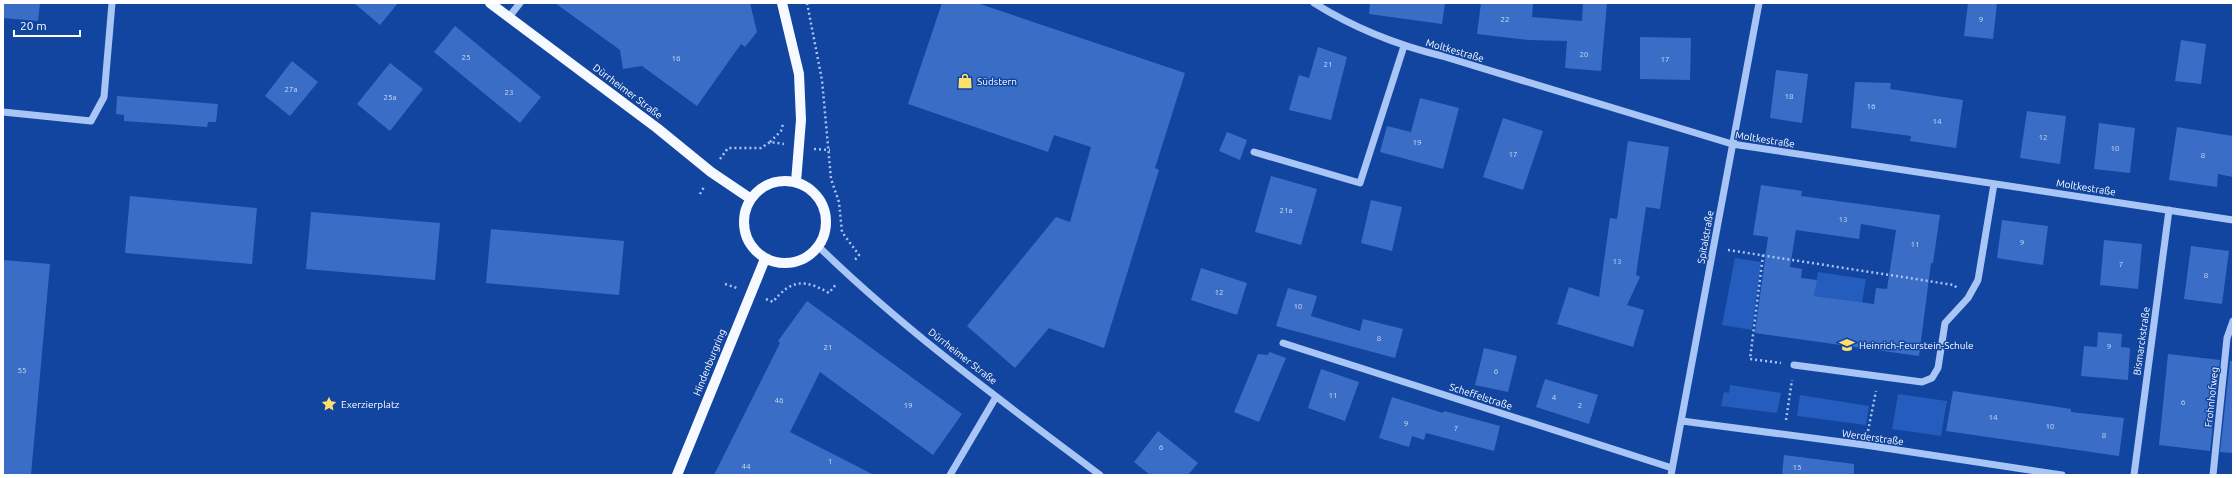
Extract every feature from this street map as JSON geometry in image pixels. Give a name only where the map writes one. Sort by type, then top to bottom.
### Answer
[{"type":"main road","name":"Dürrheimer Straße","points":[[490,3],[657,128],[711,172],[751,199]]},
{"type":"main road","points":[[782,3],[799,74],[801,120],[796,182]]},
{"type":"main road","points":[[784,181],[796,182],[807,187],[818,198],[825,211],[826,225],[824,237],[818,246],[801,261],[781,264],[765,259],[751,246],[744,229],[746,207],[751,199],[762,188],[771,183],[784,181]]},
{"type":"main road","name":"Hindenburgring","points":[[677,475],[765,259]]},
{"type":"street","points":[[3,112],[91,121],[104,97],[112,3]]},
{"type":"street","points":[[509,17],[520,3]]},
{"type":"street","name":"Moltkestraße","points":[[1314,3],[1341,20],[1404,46],[1442,56],[1732,144],[2233,220]]},
{"type":"street","name":"Spitalstraße","points":[[1672,471],[1759,3]]},
{"type":"street","points":[[1254,152],[1360,183],[1404,46]]},
{"type":"street","points":[[1794,365],[1922,382],[1932,378],[1938,368],[1945,323],[1968,298],[1978,280],[1994,184]]},
{"type":"street","name":"Bismarckstraße","points":[[2134,475],[2169,210]]},
{"type":"street","name":"Dürrheimer Straße","points":[[818,246],[845,272],[921,339],[1100,475]]},
{"type":"street","name":"Frohnhofweg","points":[[2213,475],[2227,338],[2233,321]]},
{"type":"street","name":"Scheffelstraße","points":[[1283,343],[1672,471]]},
{"type":"street","points":[[950,475],[996,397]]},
{"type":"street","name":"Werderstraße","points":[[1682,421],[1865,445],[2062,475]]},
{"type":"path","points":[[770,142],[830,150],[822,80],[807,3]]},
{"type":"path","points":[[700,194],[711,172],[728,148],[761,148],[770,142],[781,131],[785,116]]},
{"type":"path","points":[[1714,248],[1954,285],[1968,298]]},
{"type":"path","points":[[1763,256],[1750,359],[1794,365],[1784,435]]},
{"type":"path","points":[[1865,445],[1879,376]]},
{"type":"shaded area","points":[[1735,258],[1761,262],[1752,330],[1722,325]]},
{"type":"shaded area","points":[[1818,272],[1866,279],[1862,303],[1814,296]]},
{"type":"shaded area","points":[[1730,385],[1781,393],[1777,413],[1721,406],[1724,392],[1729,393]]},
{"type":"shaded area","points":[[1898,394],[1947,401],[1941,436],[1892,429]]},
{"type":"shaded area","points":[[1800,395],[1869,406],[1866,425],[1797,416]]},
{"type":"building","points":[[3,3],[40,3],[38,21],[3,18]]},
{"type":"building","points":[[354,3],[398,3],[380,25]]},
{"type":"building","points":[[555,3],[750,3],[757,32],[745,47],[741,44],[697,106],[642,66],[623,69],[620,50]]},
{"type":"building","points":[[942,3],[977,3],[1185,73],[1155,168],[1159,170],[1104,348],[1049,328],[1015,368],[967,326],[1056,217],[1070,222],[1091,147],[1054,135],[1048,152],[908,104]]},
{"type":"building","points":[[1370,3],[1445,3],[1442,24],[1369,14]]},
{"type":"building","points":[[1481,3],[1533,3],[1532,17],[1582,21],[1583,3],[1607,3],[1601,71],[1565,68],[1567,41],[1529,40],[1477,34]]},
{"type":"building","points":[[1968,3],[1997,3],[1993,39],[1964,36]]},
{"type":"building","points":[[455,26],[541,97],[520,123],[434,52]]},
{"type":"building","points":[[1640,37],[1691,38],[1690,80],[1640,79]]},
{"type":"building","points":[[2181,40],[2206,44],[2201,84],[2175,81]]},
{"type":"building","points":[[1318,47],[1347,57],[1331,120],[1289,110],[1299,75],[1309,78]]},
{"type":"building","points":[[292,61],[318,82],[290,116],[265,96]]},
{"type":"building","points":[[390,63],[423,89],[390,131],[357,104]]},
{"type":"building","points":[[1776,70],[1808,74],[1802,123],[1770,118]]},
{"type":"building","points":[[1855,82],[1891,83],[1890,89],[1963,100],[1956,148],[1910,141],[1911,136],[1851,128]]},
{"type":"building","points":[[117,96],[218,104],[216,122],[208,122],[207,127],[124,121],[124,115],[116,114]]},
{"type":"building","points":[[1420,98],[1459,108],[1443,169],[1380,152],[1387,126],[1411,132]]},
{"type":"building","points":[[2027,111],[2066,116],[2060,164],[2020,158]]},
{"type":"building","points":[[1503,118],[1543,131],[1523,190],[1483,177]]},
{"type":"building","points":[[2099,123],[2135,128],[2130,173],[2094,169]]},
{"type":"building","points":[[2177,127],[2233,136],[2233,177],[2218,174],[2217,187],[2169,180]]},
{"type":"building","points":[[1227,132],[1247,140],[1240,160],[1219,151]]},
{"type":"building","points":[[1628,141],[1669,147],[1660,209],[1646,207],[1636,275],[1640,277],[1627,305],[1644,310],[1633,347],[1557,324],[1569,287],[1599,297],[1610,218],[1617,219]]},
{"type":"building","points":[[1271,176],[1317,189],[1301,245],[1255,232]]},
{"type":"building","points":[[1761,185],[1802,191],[1801,196],[1940,215],[1933,263],[1931,263],[1919,356],[1755,333],[1768,237],[1753,235]],"holes":[[[1861,224],[1896,230],[1887,289],[1876,288],[1874,304],[1814,296],[1817,280],[1801,278],[1802,269],[1790,267],[1796,230],[1859,239]]]},
{"type":"building","points":[[130,196],[257,208],[252,264],[125,253]]},
{"type":"building","points":[[1371,200],[1402,207],[1392,251],[1361,243]]},
{"type":"building","points":[[311,212],[440,223],[435,280],[306,269]]},
{"type":"building","points":[[2002,220],[2048,226],[2043,265],[1997,258]]},
{"type":"building","points":[[491,229],[624,241],[619,295],[486,283]]},
{"type":"building","points":[[2104,240],[2142,244],[2138,289],[2100,285]]},
{"type":"building","points":[[2191,246],[2229,251],[2222,304],[2184,299]]},
{"type":"building","points":[[3,260],[50,264],[31,475],[3,475]]},
{"type":"building","points":[[1201,268],[1247,283],[1237,315],[1191,300]]},
{"type":"building","points":[[1288,288],[1317,296],[1311,316],[1360,331],[1363,319],[1403,329],[1395,358],[1276,326]]},
{"type":"building","points":[[807,301],[962,414],[933,455],[820,372],[790,432],[874,475],[714,475],[780,343],[778,341]]},
{"type":"building","points":[[2098,332],[2122,334],[2121,347],[2130,348],[2128,380],[2081,376],[2084,346],[2097,347]]},
{"type":"building","points":[[1484,348],[1517,356],[1508,392],[1475,385]]},
{"type":"building","points":[[1269,352],[1286,358],[1259,422],[1234,412],[1258,354],[1268,355]]},
{"type":"building","points":[[2168,354],[2220,360],[2210,451],[2159,445]]},
{"type":"building","points":[[2230,361],[2233,361],[2233,453],[2220,452]]},
{"type":"building","points":[[1321,369],[1359,382],[1345,421],[1308,408]]},
{"type":"building","points":[[1545,379],[1598,395],[1589,424],[1536,407]]},
{"type":"building","points":[[1953,391],[2071,409],[2071,412],[2124,418],[2119,456],[1946,431]]},
{"type":"building","points":[[1392,397],[1443,413],[1444,411],[1500,426],[1494,451],[1426,433],[1424,440],[1412,436],[1409,447],[1379,438]]},
{"type":"building","points":[[1158,431],[1198,463],[1188,475],[1150,475],[1134,462]]},
{"type":"building","points":[[1784,455],[1854,464],[1854,475],[1782,475]]},
{"type":"place","name":"Südstern","points":[[965,81]]},
{"type":"place","name":"Heinrich-Feurstein-Schule","points":[[1847,345]]},
{"type":"place","name":"Exerzierplatz","points":[[329,404]]}]
